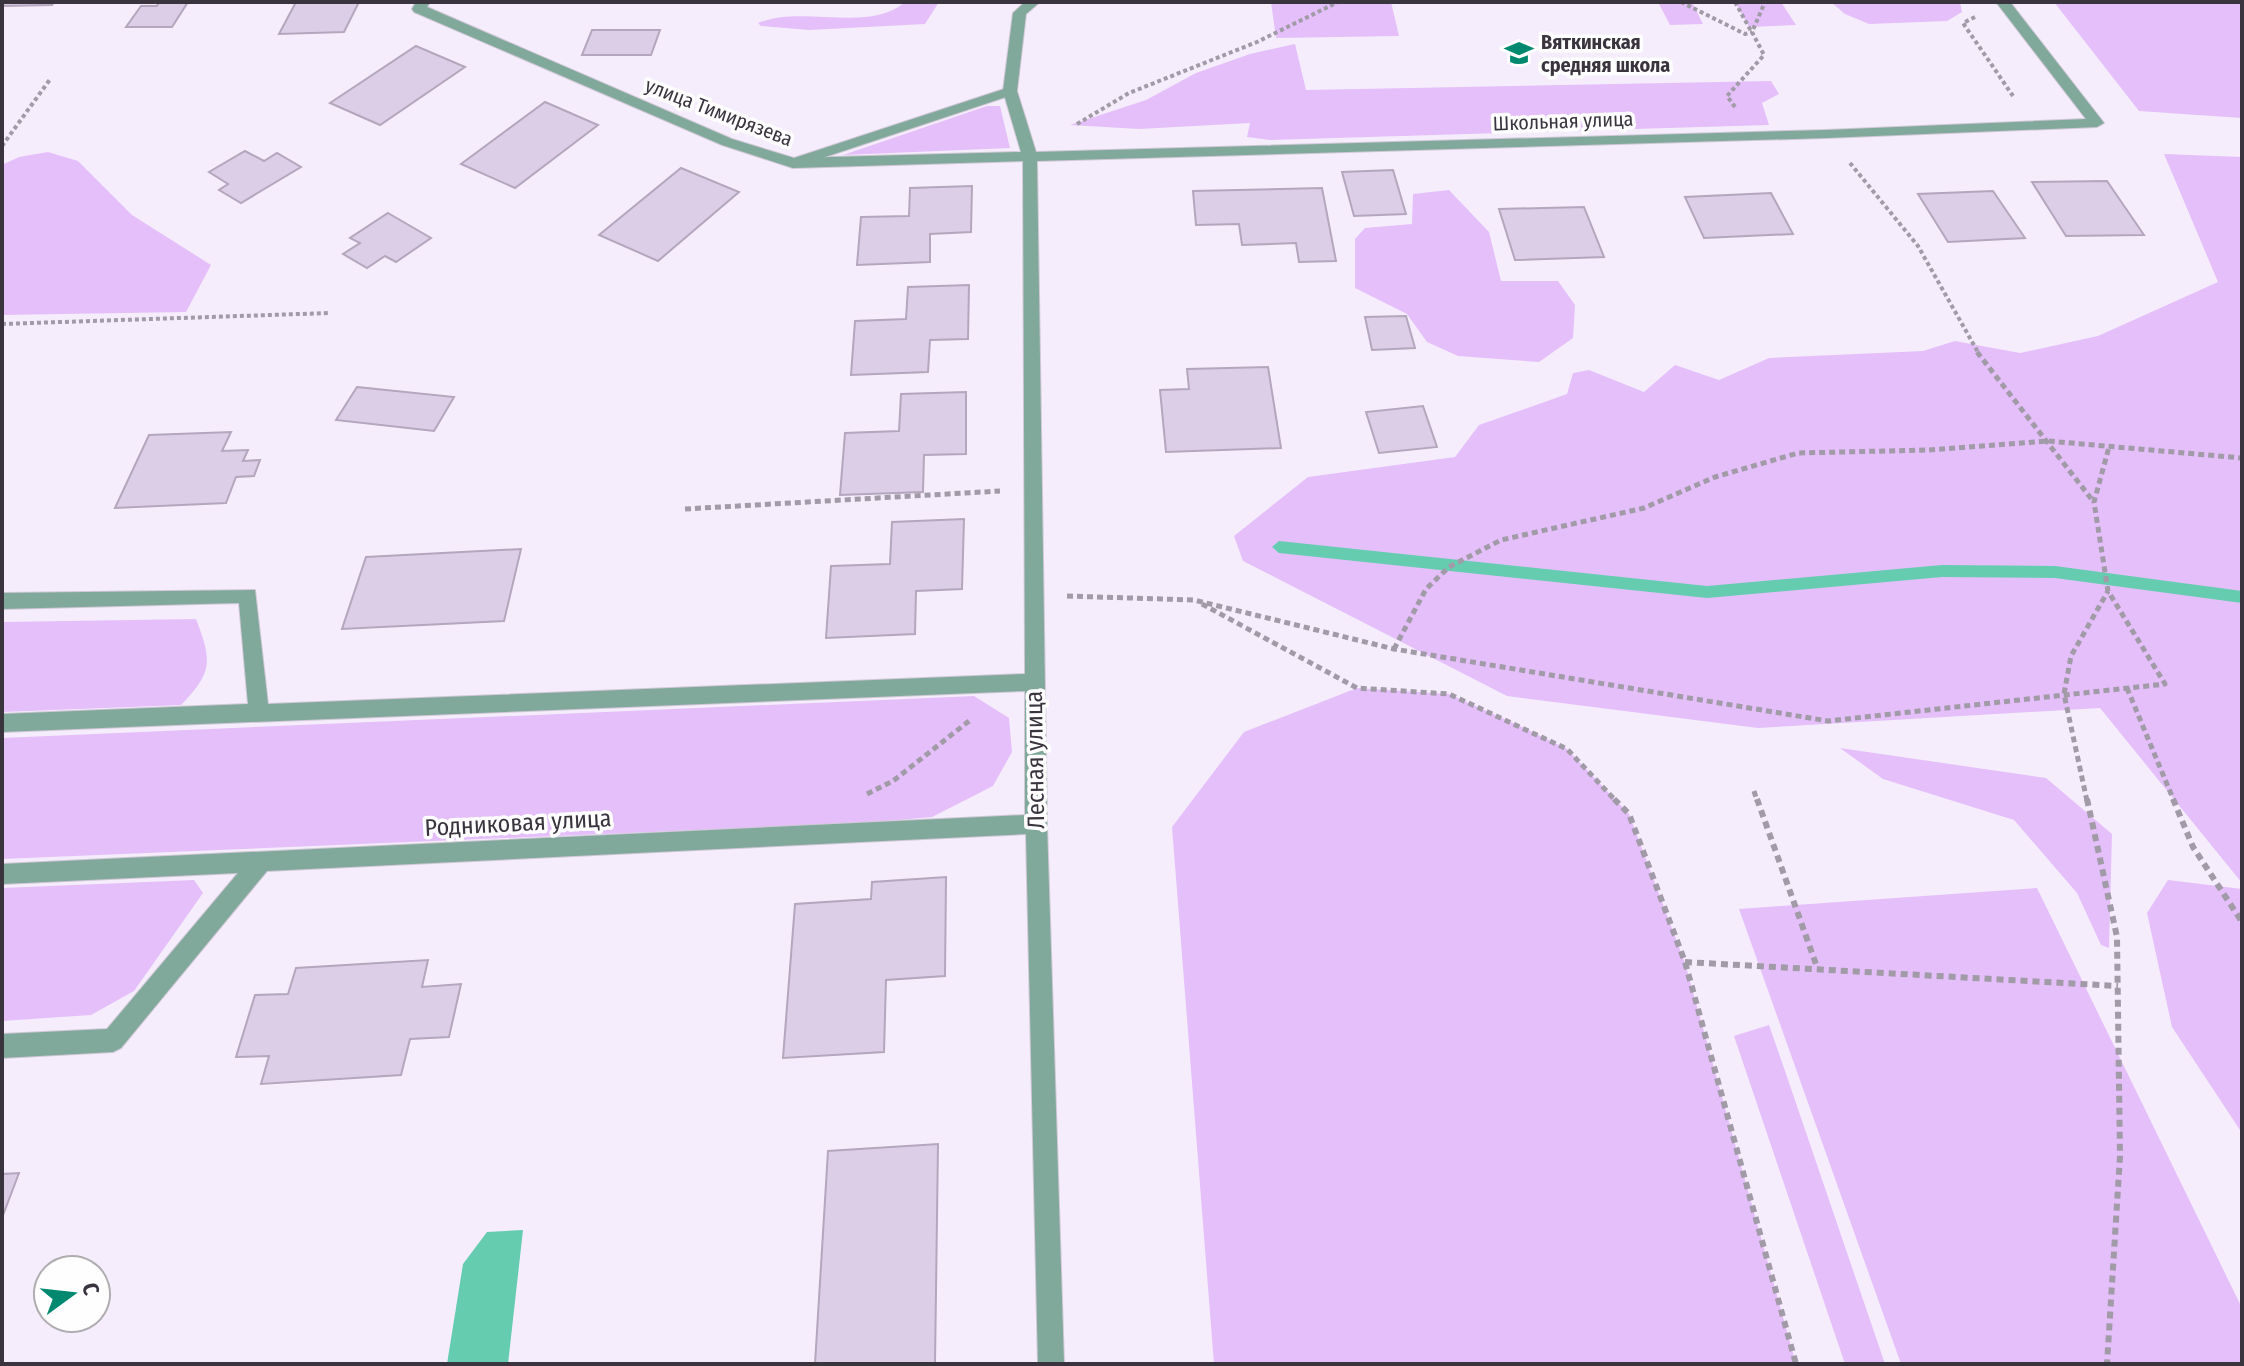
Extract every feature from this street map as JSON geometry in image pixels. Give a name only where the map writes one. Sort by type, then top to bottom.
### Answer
[{"type":"street","name":"улица Тимирязева","points":[[423,2],[419,9],[727,142],[793,163],[1030,156]]},
{"type":"street","points":[[793,163],[1010,91],[1020,13],[1033,2]]},
{"type":"street","name":"Школьная улица","points":[[1030,156],[1826,134],[2097,123],[2003,2]]},
{"type":"street","name":"Лесная улица","points":[[1010,91],[1030,156],[1034,595],[1026,683],[1036,824],[1051,1364]]},
{"type":"street","points":[[2,601],[248,595],[259,713]]},
{"type":"street","points":[[2,723],[1026,683]]},
{"type":"street","name":"Родниковая улица","points":[[2,874],[1036,824]]},
{"type":"street","points":[[2,1046],[113,1040],[261,862]]},
{"type":"path","points":[[1030,156],[1094,112],[1129,93],[1257,42],[1338,2]]},
{"type":"path","points":[[1681,2],[1745,34],[1752,32]]},
{"type":"path","points":[[1735,2],[1764,55],[1727,96],[1755,136]]},
{"type":"path","points":[[1752,32],[1765,2]]},
{"type":"path","points":[[1963,23],[2035,126]]},
{"type":"path","points":[[2,146],[51,78]]},
{"type":"path","points":[[1826,134],[1918,246],[1972,345],[2094,502]]},
{"type":"path","points":[[2,324],[329,313]]},
{"type":"path","points":[[1394,649],[1426,589],[1449,567],[1501,540],[1644,508],[1715,477],[1798,453],[1929,450],[2048,441],[2242,458]]},
{"type":"path","points":[[1034,595],[1194,600],[1394,649],[1828,721],[2165,684],[2108,591],[2094,502],[2109,447]]},
{"type":"path","points":[[685,509],[1033,489]]},
{"type":"path","points":[[2107,1364],[2120,1156],[2117,937],[2064,694],[2071,656],[2108,591]]},
{"type":"path","points":[[1194,600],[1357,688],[1449,694],[1567,749],[1629,814],[1685,962],[1796,1364]]},
{"type":"path","points":[[866,795],[893,781],[1026,683]]},
{"type":"path","points":[[2127,688],[2193,847],[2242,922]]},
{"type":"path","points":[[1754,791],[1817,967]]},
{"type":"path","points":[[1685,962],[2118,986]]},
{"type":"shaded area","points":[[905,2],[939,2],[925,24],[809,30],[761,26],[758,23],[795,16],[872,16],[890,11]]},
{"type":"shaded area","points":[[1271,2],[1391,2],[1399,36],[1276,38]]},
{"type":"shaded area","points":[[1658,2],[1692,2],[1703,24],[1670,25]]},
{"type":"shaded area","points":[[1735,2],[1781,2],[1796,25],[1749,27]]},
{"type":"shaded area","points":[[1831,2],[1960,2],[1962,12],[1947,21],[1869,24],[1845,14]]},
{"type":"shaded area","points":[[2054,2],[2242,2],[2242,118],[2139,111]]},
{"type":"shaded area","points":[[1295,44],[1306,90],[1771,81],[1779,94],[1762,103],[1769,125],[1270,140],[1247,137],[1250,123],[1139,129],[1070,125],[1146,100],[1196,73],[1250,54]]},
{"type":"shaded area","points":[[987,106],[1000,106],[1010,148],[843,155]]},
{"type":"shaded area","points":[[48,152],[78,161],[132,215],[211,265],[186,312],[2,315],[2,165],[19,157]]},
{"type":"shaded area","points":[[2164,154],[2242,157],[2242,883],[2100,708],[1758,728],[1507,696],[1243,561],[1234,536],[1308,477],[1455,457],[1479,425],[1567,394],[1573,373],[1589,370],[1644,392],[1675,365],[1719,380],[1769,358],[1923,351],[1955,341],[2020,353],[2098,336],[2218,282]]},
{"type":"shaded area","points":[[1449,190],[1489,232],[1501,281],[1558,281],[1575,305],[1573,338],[1539,362],[1458,356],[1427,342],[1407,314],[1355,288],[1355,239],[1365,228],[1412,224],[1413,194]]},
{"type":"shaded area","points":[[196,619],[205,646],[206,665],[199,684],[181,705],[2,712],[2,622]]},
{"type":"shaded area","points":[[1357,688],[1449,694],[1524,728],[1567,749],[1629,814],[1685,963],[1796,1364],[1214,1364],[1172,827],[1244,732]]},
{"type":"shaded area","points":[[974,696],[1009,718],[1012,752],[993,786],[932,817],[867,823],[2,859],[2,738]]},
{"type":"shaded area","points":[[1840,748],[2046,778],[2112,834],[2109,948],[2101,945],[2077,893],[2014,820],[1883,779]]},
{"type":"shaded area","points":[[194,880],[203,893],[134,991],[91,1015],[2,1021],[2,888]]},
{"type":"shaded area","points":[[2168,880],[2242,889],[2242,1133],[2172,1027],[2147,913]]},
{"type":"shaded area","points":[[2037,888],[2242,1308],[2242,1364],[1901,1364],[1739,909]]},
{"type":"shaded area","points":[[1769,1025],[1885,1364],[1845,1364],[1734,1036]]},
{"type":"shaded area","points":[[523,1230],[508,1364],[447,1364],[463,1264],[487,1232]]},
{"type":"building","points":[[2,2],[54,2],[52,5],[2,6]]},
{"type":"building","points":[[159,2],[188,2],[172,27],[126,27],[141,6],[157,6]]},
{"type":"building","points":[[296,2],[359,2],[344,32],[279,34]]},
{"type":"building","points":[[592,30],[660,30],[651,55],[582,55]]},
{"type":"building","points":[[416,46],[465,67],[380,125],[330,103]]},
{"type":"building","points":[[545,102],[598,125],[515,188],[461,164]]},
{"type":"building","points":[[245,151],[264,161],[277,153],[301,167],[241,203],[219,190],[228,184],[209,172]]},
{"type":"building","points":[[681,168],[739,192],[658,261],[599,235]]},
{"type":"building","points":[[1393,170],[1406,214],[1354,216],[1342,172]]},
{"type":"building","points":[[2107,181],[2144,235],[2066,236],[2032,182]]},
{"type":"building","points":[[972,186],[971,232],[930,234],[930,262],[857,265],[861,217],[909,216],[910,188]]},
{"type":"building","points":[[1322,188],[1336,261],[1299,262],[1296,243],[1242,245],[1239,224],[1196,225],[1193,191]]},
{"type":"building","points":[[1993,191],[2025,238],[1948,242],[1918,194]]},
{"type":"building","points":[[1771,193],[1793,234],[1704,238],[1685,197]]},
{"type":"building","points":[[1584,207],[1604,257],[1515,260],[1499,209]]},
{"type":"building","points":[[388,213],[431,238],[396,262],[385,256],[367,268],[343,254],[360,243],[350,238]]},
{"type":"building","points":[[969,285],[968,339],[930,340],[928,372],[851,375],[855,321],[906,319],[908,287]]},
{"type":"building","points":[[1406,316],[1415,348],[1372,350],[1365,317]]},
{"type":"building","points":[[1268,367],[1281,448],[1166,452],[1160,390],[1189,389],[1187,369]]},
{"type":"building","points":[[357,387],[454,397],[434,431],[336,420]]},
{"type":"building","points":[[966,392],[966,454],[924,455],[923,492],[840,495],[845,433],[899,431],[901,394]]},
{"type":"building","points":[[1423,406],[1437,447],[1379,453],[1366,412]]},
{"type":"building","points":[[231,432],[222,451],[248,450],[243,461],[260,460],[254,476],[236,477],[226,503],[115,508],[149,435]]},
{"type":"building","points":[[964,519],[962,589],[916,591],[915,634],[826,638],[831,566],[890,564],[892,522]]},
{"type":"building","points":[[521,549],[504,621],[342,629],[366,557]]},
{"type":"building","points":[[946,877],[945,976],[886,980],[884,1052],[783,1058],[795,904],[871,899],[872,882]]},
{"type":"building","points":[[428,960],[422,987],[461,984],[449,1037],[410,1039],[401,1075],[261,1084],[269,1056],[236,1057],[255,995],[288,994],[296,968]]},
{"type":"building","points":[[938,1144],[935,1364],[815,1364],[828,1151]]},
{"type":"building","points":[[19,1173],[2,1218],[2,1174]]},
{"type":"waterway","points":[[1279,547],[1707,592],[1942,571],[2055,572],[2242,597]]},
{"type":"place","name":"Вяткинская средняя школа","points":[[1519,53]]}]
